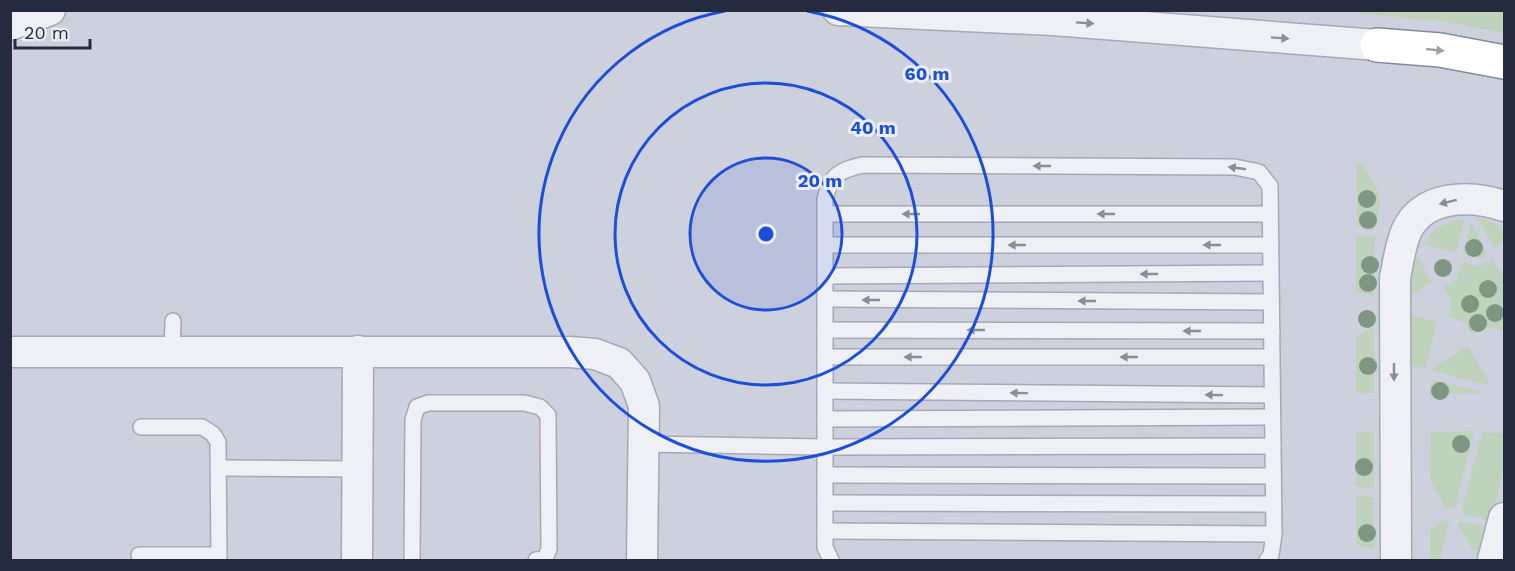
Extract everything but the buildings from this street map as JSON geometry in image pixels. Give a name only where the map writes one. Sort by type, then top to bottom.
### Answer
[{"type":"highway","points":[[1377,45],[1440,50],[1504,62]]},
{"type":"street","points":[[10,25],[50,10]]},
{"type":"street","points":[[838,10],[1053,20],[1377,45]]},
{"type":"street","points":[[1396,561],[1395,278],[1401,249],[1407,230],[1424,211],[1448,200],[1473,198],[1504,206]]},
{"type":"street","points":[[357,561],[358,351]]},
{"type":"street","points":[[10,352],[358,351],[595,354],[619,363],[635,381],[644,406],[642,561]]},
{"type":"street","points":[[1492,561],[1504,518]]},
{"type":"lane","points":[[831,561],[825,547],[825,199],[828,184],[841,171],[862,165],[1235,167],[1259,172],[1270,186],[1274,534],[1271,555],[1267,561]]},
{"type":"lane","points":[[825,214],[1270,214]]},
{"type":"lane","points":[[825,245],[1271,245]]},
{"type":"lane","points":[[825,276],[1271,273]]},
{"type":"lane","points":[[825,299],[1271,302]]},
{"type":"lane","points":[[172,351],[173,321]]},
{"type":"lane","points":[[825,330],[1272,331]]},
{"type":"lane","points":[[825,357],[1272,357]]},
{"type":"lane","points":[[825,391],[1272,395]]},
{"type":"lane","points":[[412,561],[413,420],[417,407],[428,403],[524,403],[540,407],[548,415],[549,549],[545,559],[536,561]]},
{"type":"lane","points":[[825,419],[1272,417]]},
{"type":"lane","points":[[139,555],[219,558],[218,442],[213,434],[202,427],[141,427]]},
{"type":"lane","points":[[644,444],[825,447],[1273,446]]},
{"type":"lane","points":[[219,468],[358,469]]},
{"type":"lane","points":[[825,475],[1273,476]]},
{"type":"lane","points":[[825,503],[1273,504]]},
{"type":"lane","points":[[825,531],[1274,534]]},
{"type":"shaded area","points":[[11,11],[1504,11],[1504,560],[11,560]]},
{"type":"green space","points":[[1338,11],[1504,11],[1504,33],[1447,22]]},
{"type":"green space","points":[[1357,163],[1362,164],[1379,195],[1380,202],[1374,231],[1357,226]]},
{"type":"green space","points":[[1477,218],[1490,221],[1504,229],[1504,242],[1494,248]]},
{"type":"green space","points":[[1455,220],[1465,220],[1456,253],[1423,244],[1436,229]]},
{"type":"green space","points":[[1471,222],[1487,254],[1481,259],[1463,254]]},
{"type":"green space","points":[[1356,234],[1375,238],[1374,296],[1356,292]]},
{"type":"green space","points":[[1417,256],[1432,282],[1409,296],[1411,270]]},
{"type":"green space","points":[[1492,260],[1499,271],[1504,273],[1502,331],[1485,327],[1472,334],[1464,322],[1448,317],[1452,301],[1444,287],[1457,279],[1462,262],[1479,266]]},
{"type":"green space","points":[[1409,315],[1437,322],[1426,368],[1409,365]]},
{"type":"green space","points":[[1374,327],[1374,393],[1356,393],[1356,336]]},
{"type":"green space","points":[[1468,346],[1489,382],[1487,385],[1433,371],[1434,367]]},
{"type":"green space","points":[[1433,380],[1485,393],[1429,393]]},
{"type":"green space","points":[[1374,431],[1374,489],[1356,486],[1356,432]]},
{"type":"green space","points":[[1474,431],[1455,509],[1447,510],[1430,479],[1431,432]]},
{"type":"green space","points":[[1482,432],[1504,433],[1504,462],[1493,522],[1461,513]]},
{"type":"green space","points":[[1356,494],[1373,498],[1374,549],[1356,545]]},
{"type":"green space","points":[[1445,520],[1449,524],[1440,560],[1430,560],[1430,531]]},
{"type":"green space","points":[[1460,521],[1490,528],[1481,560],[1478,560],[1458,524]]}]
